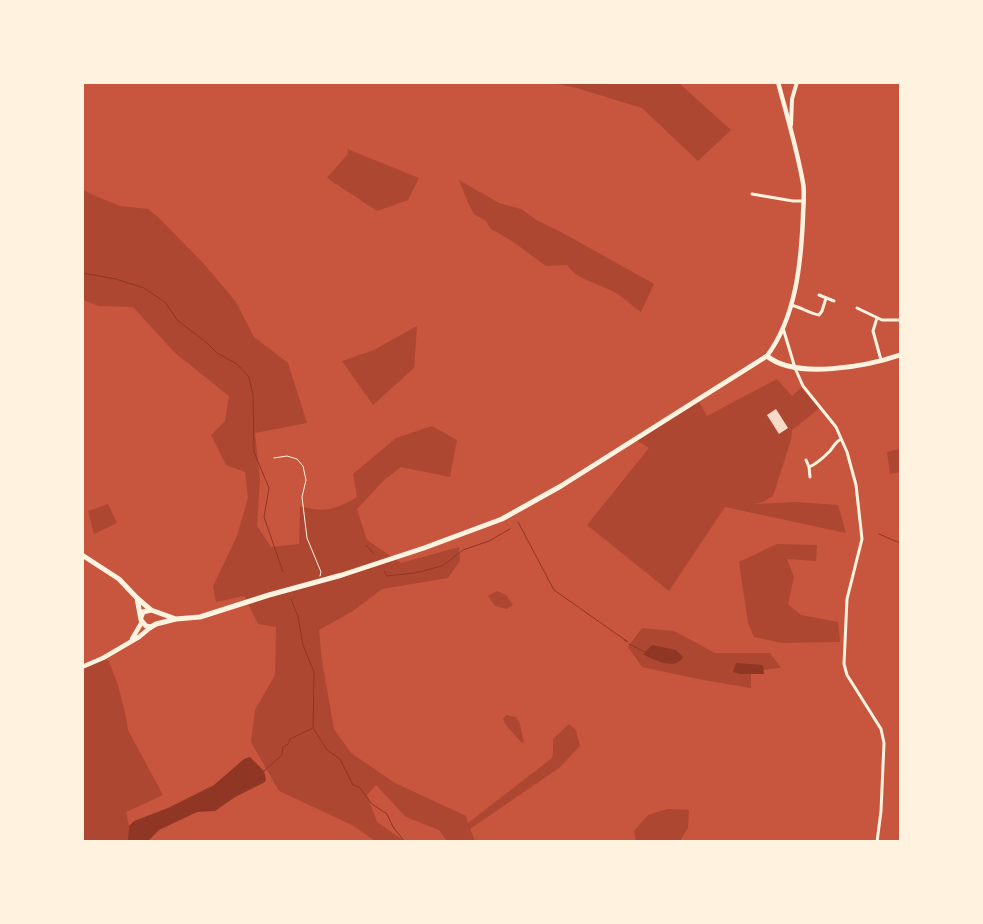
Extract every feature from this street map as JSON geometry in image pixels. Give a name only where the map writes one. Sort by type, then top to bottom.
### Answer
[{"type":"highway","points":[[137,598],[141,620],[146,626],[176,619],[200,617],[424,548],[502,519],[518,511],[768,356],[779,364],[795,368],[834,368],[882,361],[900,355]]},
{"type":"highway","points":[[82,555],[119,579],[137,598],[154,611],[176,619]]},
{"type":"highway","points":[[141,620],[144,612],[154,611]]},
{"type":"highway","points":[[154,611],[158,618],[154,625]]},
{"type":"main road","points":[[768,356],[783,327],[791,305],[802,240],[803,185],[791,128],[778,82]]},
{"type":"main road","points":[[132,640],[141,620]]},
{"type":"main road","points":[[82,667],[103,658],[154,625]]},
{"type":"street","points":[[791,128],[797,82]]},
{"type":"street","points":[[785,110],[792,109]]},
{"type":"street","points":[[752,194],[803,201]]},
{"type":"street","points":[[819,295],[834,301]]},
{"type":"street","points":[[791,305],[799,306],[804,311],[818,315],[822,311],[826,298]]},
{"type":"street","points":[[857,308],[882,320],[900,320]]},
{"type":"street","points":[[877,318],[873,331],[882,361]]},
{"type":"street","points":[[783,327],[795,368],[803,386],[836,427],[842,439],[856,486],[862,539],[847,599],[844,664],[847,675],[881,729],[884,743],[881,811],[877,842]]},
{"type":"street","points":[[809,467],[814,465],[832,449],[836,442],[842,439]]},
{"type":"street","points":[[806,460],[810,477]]},
{"type":"path","points":[[274,458],[287,456],[297,459],[303,466],[306,480],[302,497],[307,538],[321,572],[319,581]]},
{"type":"shaded area","points":[[551,83],[679,83],[731,130],[698,161],[642,108],[573,87]]},
{"type":"shaded area","points":[[347,149],[419,178],[408,200],[377,211],[327,178],[348,154]]},
{"type":"shaded area","points":[[459,180],[499,203],[521,209],[538,221],[654,284],[641,312],[621,296],[580,277],[567,265],[546,266],[512,241],[491,229],[486,221],[474,214]]},
{"type":"shaded area","points":[[82,189],[120,206],[148,209],[158,217],[204,264],[236,302],[254,337],[288,363],[307,423],[255,433],[260,479],[257,526],[271,547],[299,544],[300,506],[323,510],[342,505],[357,497],[353,474],[396,438],[432,426],[457,440],[450,477],[401,467],[384,480],[357,509],[367,540],[401,563],[459,547],[460,561],[448,578],[382,589],[353,611],[319,630],[322,661],[334,729],[351,753],[395,783],[466,816],[468,823],[552,758],[553,739],[569,724],[576,730],[580,746],[559,768],[470,829],[475,841],[447,841],[439,830],[406,817],[376,785],[367,795],[377,822],[404,841],[375,841],[352,825],[279,791],[251,742],[255,710],[275,675],[276,627],[258,624],[244,596],[216,602],[213,586],[237,536],[248,498],[245,472],[226,465],[211,435],[225,421],[229,396],[174,352],[133,307],[99,306],[83,300]]},
{"type":"shaded area","points":[[417,326],[414,368],[373,405],[342,361],[374,350]]},
{"type":"shaded area","points":[[777,379],[792,396],[803,386],[821,407],[792,430],[791,440],[773,496],[763,502],[753,504],[795,502],[838,505],[846,533],[725,507],[669,591],[587,525],[649,448],[635,439],[698,400],[707,416]]},
{"type":"shaded area","points":[[900,449],[900,472],[890,474],[887,452]]},
{"type":"shaded area","points":[[108,504],[117,523],[94,534],[88,511]]},
{"type":"shaded area","points":[[777,544],[817,545],[816,561],[787,559],[794,577],[788,604],[801,615],[838,622],[840,642],[782,643],[754,637],[748,623],[739,562]]},
{"type":"shaded area","points":[[497,591],[506,595],[513,605],[507,609],[495,606],[488,596]]},
{"type":"shaded area","points":[[642,628],[674,631],[715,653],[770,653],[781,668],[751,671],[751,688],[642,667],[628,647]]},
{"type":"shaded area","points":[[652,645],[676,650],[683,657],[680,661],[670,664],[652,659],[643,654]]},
{"type":"shaded area","points":[[103,658],[109,661],[118,685],[128,730],[163,795],[126,812],[129,826],[128,841],[83,842],[83,667]]},
{"type":"shaded area","points":[[736,663],[763,665],[764,674],[740,674],[733,672]]},
{"type":"shaded area","points":[[506,715],[516,717],[520,724],[524,743],[505,724],[503,719]]},
{"type":"shaded area","points":[[250,757],[264,771],[265,782],[235,797],[215,811],[197,812],[159,830],[148,841],[128,841],[129,826],[134,821],[168,808],[214,785],[244,759]]},
{"type":"shaded area","points":[[668,809],[689,810],[688,828],[680,841],[636,841],[634,831],[648,815]]},
{"type":"building","points":[[776,409],[788,428],[779,434],[767,415]]},
{"type":"waterway","points":[[82,273],[116,279],[144,288],[166,303],[177,320],[217,353],[237,364],[249,377],[253,395],[254,452],[269,488],[264,517],[283,572]]},
{"type":"waterway","points":[[518,522],[554,590],[628,642],[624,640]]},
{"type":"waterway","points":[[384,571],[387,576],[414,573],[442,566],[463,550],[489,541],[510,529]]},
{"type":"waterway","points":[[879,534],[900,543]]},
{"type":"waterway","points":[[366,545],[374,554]]},
{"type":"waterway","points":[[291,599],[298,617],[303,645],[314,672],[313,728],[327,750],[340,759],[353,785],[359,787],[372,804],[387,814],[393,827],[405,842]]},
{"type":"waterway","points":[[629,644],[645,652]]},
{"type":"waterway","points":[[264,771],[282,755],[283,747],[288,744],[290,739],[313,728]]}]
